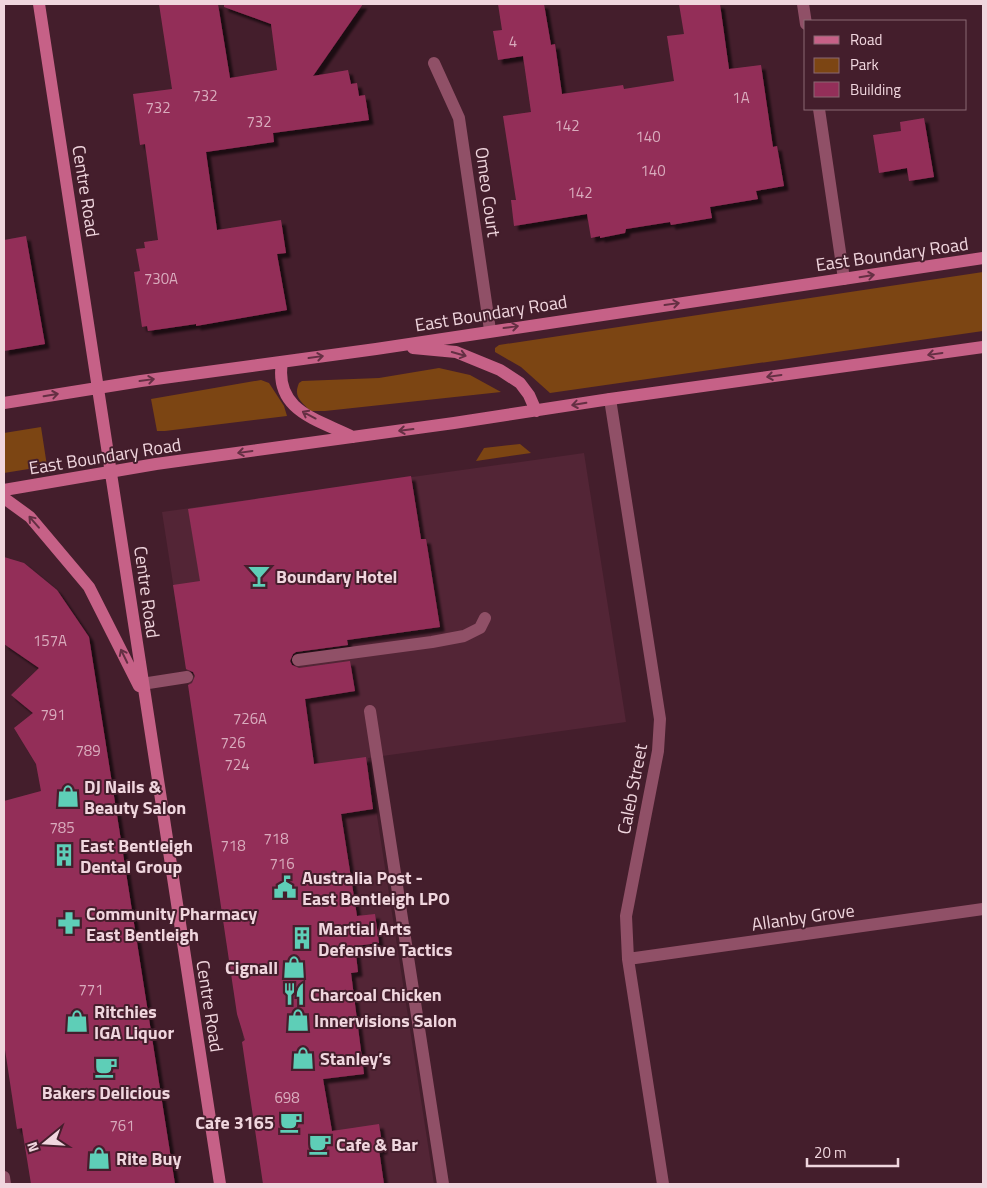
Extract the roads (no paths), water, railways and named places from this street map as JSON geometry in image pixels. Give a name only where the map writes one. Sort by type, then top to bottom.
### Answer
[{"type":"main road","name":"Centre Road","points":[[39,4],[220,1184]]},
{"type":"main road","name":"East Boundary Road","points":[[4,403],[983,258]]},
{"type":"main road","name":"East Boundary Road","points":[[4,490],[156,464],[983,347]]},
{"type":"main road","points":[[376,349],[420,348],[456,352],[479,360],[500,370],[520,383],[536,411]]},
{"type":"main road","points":[[282,362],[280,376],[283,388],[286,396],[294,406],[353,436]]},
{"type":"main road","points":[[4,498],[30,517],[90,587],[145,700]]},
{"type":"street","points":[[803,4],[805,20]]},
{"type":"street","name":"Omeo Court","points":[[434,63],[459,118],[490,330]]},
{"type":"street","points":[[819,110],[844,279]]},
{"type":"street","name":"Caleb Street","points":[[610,399],[660,719],[658,751],[626,916],[628,959],[663,1184]]},
{"type":"street","points":[[298,660],[464,636],[480,628],[485,618]]},
{"type":"street","points":[[142,684],[187,677]]},
{"type":"street","points":[[370,711],[443,1184]]},
{"type":"street","name":"Allanby Grove","points":[[628,959],[983,909]]},
{"type":"street","points":[[4,1176],[5,1184]]},
{"type":"place","name":"Boundary Hotel","points":[[259,576]]},
{"type":"place","name":"DJ Nails & Beauty Salon","points":[[68,796]]},
{"type":"place","name":"East Bentleigh Dental Group","points":[[64,855]]},
{"type":"place","name":"Australia Post - East Bentleigh LPO","points":[[285,887]]},
{"type":"place","name":"Community Pharmacy East Bentleigh","points":[[69,923]]},
{"type":"place","name":"Martial Arts Defensive Tactics","points":[[302,938]]},
{"type":"place","name":"Cignall","points":[[294,967]]},
{"type":"place","name":"Charcoal Chicken","points":[[294,994]]},
{"type":"place","name":"Innervisions Salon","points":[[298,1020]]},
{"type":"place","name":"Ritchies IGA Liquor","points":[[77,1021]]},
{"type":"place","name":"Stanley’s","points":[[303,1058]]},
{"type":"place","name":"Bakers Delicious","points":[[106,1067]]},
{"type":"place","name":"Cafe 3165","points":[[291,1122]]},
{"type":"place","name":"Cafe & Bar","points":[[320,1144]]},
{"type":"place","name":"Rite Buy","points":[[99,1158]]}]
